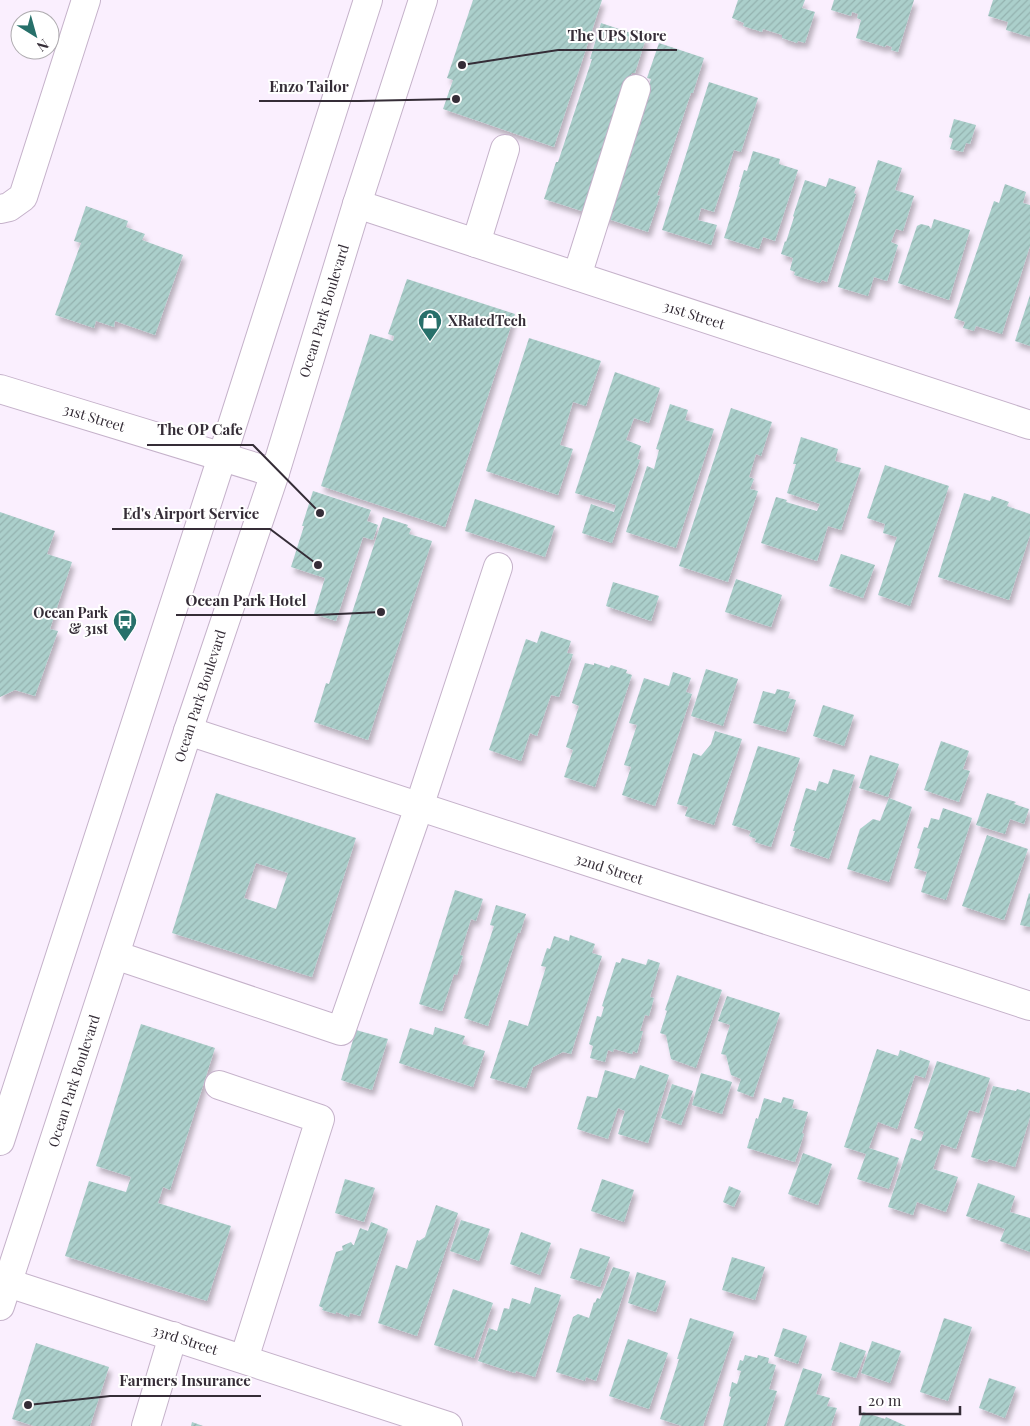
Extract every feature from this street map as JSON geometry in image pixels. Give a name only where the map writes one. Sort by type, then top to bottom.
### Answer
[{"type":"street","points":[[0,209],[9,208],[23,197],[86,0]]},
{"type":"street","points":[[0,1141],[368,0]]},
{"type":"street","name":"Ocean Park Boulevard","points":[[4,1294],[188,731],[275,472],[357,204],[424,0]]},
{"type":"street","points":[[577,276],[636,89]]},
{"type":"street","points":[[476,244],[505,149]]},
{"type":"street","name":"31st Street","points":[[357,204],[1030,425]]},
{"type":"street","name":"31st Street","points":[[0,389],[275,472]]},
{"type":"street","points":[[115,955],[341,1031],[419,807],[498,567]]},
{"type":"street","name":"32nd Street","points":[[188,731],[1030,1006]]},
{"type":"street","points":[[219,1086],[320,1119],[244,1360]]},
{"type":"street","name":"33rd Street","points":[[4,1294],[173,1336],[448,1426]]},
{"type":"street","points":[[146,1426],[173,1336]]},
{"type":"building","points":[[473,0],[602,0],[554,147],[443,109],[453,80],[447,78]]},
{"type":"building","points":[[738,0],[805,0],[802,8],[815,12],[805,43],[798,41],[797,43],[782,38],[782,35],[763,29],[762,32],[743,26],[744,23],[732,18]]},
{"type":"building","points":[[834,0],[914,0],[898,52],[891,50],[892,47],[886,45],[885,47],[856,38],[861,20],[857,18],[858,14],[852,12],[851,16],[831,10]]},
{"type":"building","points":[[993,0],[1030,0],[1030,37],[1006,30],[1008,22],[988,16]]},
{"type":"building","points":[[601,23],[646,38],[635,73],[632,73],[598,176],[588,213],[544,199],[592,59],[590,59]]},
{"type":"building","points":[[659,43],[704,58],[657,195],[660,196],[648,232],[602,217],[617,182],[651,79],[647,78]]},
{"type":"building","points":[[709,82],[758,98],[741,152],[734,150],[714,212],[701,208],[698,220],[717,225],[711,245],[662,230]]},
{"type":"building","points":[[954,119],[976,125],[970,144],[966,143],[963,152],[950,149],[953,139],[949,137]]},
{"type":"building","points":[[753,151],[780,159],[779,164],[798,170],[775,241],[763,237],[759,249],[724,238],[744,170],[747,171]]},
{"type":"building","points":[[878,160],[902,168],[895,190],[914,196],[903,231],[896,229],[891,242],[898,245],[887,281],[874,277],[868,296],[838,287]]},
{"type":"building","points":[[829,178],[856,187],[854,193],[856,194],[827,282],[822,280],[820,283],[794,275],[795,272],[790,270],[793,258],[781,254],[805,180],[826,187]]},
{"type":"building","points":[[1005,184],[1026,192],[1023,203],[1030,205],[1030,246],[1002,334],[976,326],[974,331],[963,328],[965,322],[954,318],[994,201],[999,203]]},
{"type":"building","points":[[86,206],[128,221],[126,227],[145,234],[142,240],[183,255],[155,335],[115,321],[114,327],[96,321],[94,328],[55,315],[81,243],[74,241]]},
{"type":"building","points":[[934,219],[970,230],[949,300],[898,283],[917,226],[921,224],[929,226],[931,229]]},
{"type":"building","points":[[407,279],[515,314],[445,527],[321,486],[370,334],[393,341],[394,336],[388,334]]},
{"type":"building","points":[[1030,295],[1030,346],[1015,341]]},
{"type":"building","points":[[529,338],[601,361],[586,406],[573,402],[560,445],[573,449],[558,495],[486,471]]},
{"type":"building","points":[[615,372],[660,388],[649,423],[634,418],[626,440],[641,446],[637,459],[640,460],[612,543],[582,533],[591,504],[614,512],[616,505],[575,493]]},
{"type":"building","points":[[670,404],[688,410],[685,420],[714,429],[676,548],[626,532],[647,466],[654,469],[659,450],[656,449]]},
{"type":"building","points":[[731,408],[772,422],[761,456],[756,454],[749,477],[754,479],[750,489],[758,491],[728,582],[679,566]]},
{"type":"building","points":[[801,437],[838,449],[835,461],[861,468],[841,530],[828,526],[817,561],[761,543],[776,497],[787,500],[786,502],[817,511],[820,504],[787,493],[796,464],[793,464]]},
{"type":"building","points":[[885,465],[949,486],[910,606],[878,595],[897,537],[883,533],[885,524],[867,518]]},
{"type":"building","points":[[313,491],[371,510],[367,521],[378,525],[373,540],[363,537],[336,621],[314,614],[325,578],[291,567]]},
{"type":"building","points":[[964,493],[990,501],[992,496],[1009,502],[1007,506],[1030,514],[1030,535],[1009,600],[938,577]]},
{"type":"building","points":[[475,499],[555,526],[545,557],[465,531]]},
{"type":"building","points":[[0,512],[55,531],[47,554],[72,562],[50,629],[58,631],[35,696],[15,690],[0,697]]},
{"type":"building","points":[[383,517],[408,525],[407,527],[411,529],[409,534],[432,541],[368,740],[314,722],[326,683],[329,684]]},
{"type":"building","points":[[841,554],[875,565],[863,598],[829,586]]},
{"type":"building","points":[[736,579],[782,595],[771,627],[725,612]]},
{"type":"building","points":[[613,582],[659,596],[651,621],[606,606]]},
{"type":"building","points":[[541,631],[571,641],[567,653],[573,654],[559,697],[551,695],[537,736],[530,733],[521,761],[489,750],[526,639],[537,643]]},
{"type":"building","points":[[585,663],[594,665],[594,663],[609,668],[611,665],[627,670],[626,673],[632,675],[595,787],[564,777],[573,750],[566,747],[579,706],[572,703]]},
{"type":"building","points":[[706,669],[738,679],[723,726],[691,716]]},
{"type":"building","points":[[673,672],[691,678],[686,692],[692,694],[655,806],[622,795],[631,767],[624,765],[637,725],[629,723],[644,678],[669,686]]},
{"type":"building","points":[[777,689],[790,692],[788,698],[796,700],[786,732],[753,723],[763,691],[775,694]]},
{"type":"building","points":[[823,705],[854,715],[844,746],[813,736]]},
{"type":"building","points":[[715,731],[742,739],[714,825],[685,816],[688,807],[677,804],[693,753],[701,756],[711,744]]},
{"type":"building","points":[[941,741],[969,751],[963,769],[970,771],[959,802],[924,790]]},
{"type":"building","points":[[758,746],[800,758],[771,847],[755,842],[756,839],[749,836],[751,831],[732,825]]},
{"type":"building","points":[[870,755],[899,764],[888,797],[859,788]]},
{"type":"building","points":[[833,769],[855,775],[829,859],[790,846],[806,788],[816,791],[819,781],[828,784]]},
{"type":"building","points":[[216,793],[356,838],[312,977],[172,933]],"holes":[[[256,863],[288,873],[276,909],[244,898]]]},
{"type":"building","points":[[987,793],[1016,802],[1014,804],[1029,809],[1024,824],[1010,819],[1005,834],[976,825]]},
{"type":"building","points":[[889,798],[912,807],[889,882],[847,869],[860,829],[873,819],[880,821]]},
{"type":"building","points":[[943,808],[972,818],[946,900],[921,892],[927,872],[914,868],[920,849],[917,848],[924,827],[928,828],[931,818],[939,820]]},
{"type":"building","points":[[987,835],[1028,849],[1004,920],[962,906]]},
{"type":"building","points":[[455,890],[483,899],[476,921],[471,919],[460,955],[463,956],[457,975],[454,974],[442,1011],[419,1004]]},
{"type":"building","points":[[1030,894],[1030,927],[1020,925]]},
{"type":"building","points":[[496,905],[526,914],[488,1026],[464,1018],[494,926],[490,925]]},
{"type":"building","points":[[570,935],[595,944],[592,953],[602,956],[571,1054],[563,1052],[533,1067],[526,1088],[490,1078],[509,1020],[528,1026],[546,967],[541,966],[547,948],[550,949],[554,936],[569,941]]},
{"type":"building","points":[[622,958],[646,965],[648,959],[660,963],[650,997],[654,998],[649,1016],[645,1015],[640,1031],[643,1031],[637,1053],[633,1051],[632,1054],[614,1049],[613,1052],[608,1050],[605,1062],[590,1058],[593,1046],[589,1044],[597,1016],[601,1017],[604,1007],[602,1006],[616,962],[620,963]]},
{"type":"building","points":[[677,975],[722,990],[696,1068],[671,1059],[666,1035],[660,1033],[667,1011],[665,1010]]},
{"type":"building","points":[[727,996],[780,1013],[753,1097],[737,1091],[741,1079],[731,1075],[726,1055],[721,1054],[730,1025],[718,1021]]},
{"type":"building","points":[[141,1024],[215,1048],[170,1190],[163,1187],[158,1203],[231,1226],[207,1301],[65,1256],[89,1181],[126,1192],[131,1177],[96,1166]]},
{"type":"building","points":[[435,1027],[465,1036],[462,1044],[485,1051],[473,1087],[399,1063],[410,1028],[433,1035]]},
{"type":"building","points":[[356,1030],[388,1039],[372,1090],[341,1080]]},
{"type":"building","points":[[877,1049],[898,1056],[900,1050],[930,1061],[925,1078],[915,1075],[897,1129],[878,1122],[869,1148],[899,1158],[889,1189],[857,1179],[866,1154],[844,1147]]},
{"type":"building","points":[[937,1061],[990,1078],[979,1113],[969,1110],[956,1149],[941,1144],[933,1169],[958,1177],[946,1212],[917,1202],[913,1215],[888,1207],[911,1138],[921,1141],[924,1132],[914,1128]]},
{"type":"building","points":[[640,1065],[669,1075],[648,1143],[618,1134],[625,1111],[618,1108],[608,1139],[577,1129],[587,1096],[597,1098],[605,1070],[635,1079]]},
{"type":"building","points":[[701,1073],[732,1082],[722,1114],[692,1105]]},
{"type":"building","points":[[672,1084],[693,1091],[681,1125],[661,1118]]},
{"type":"building","points":[[993,1086],[1016,1091],[1017,1089],[1030,1093],[1030,1117],[1015,1167],[989,1159],[987,1162],[971,1157]]},
{"type":"building","points":[[783,1097],[794,1100],[792,1108],[808,1112],[802,1133],[804,1134],[795,1162],[747,1148],[764,1098],[781,1103]]},
{"type":"building","points":[[803,1153],[832,1164],[818,1205],[788,1194]]},
{"type":"building","points":[[345,1179],[375,1188],[364,1222],[335,1213]]},
{"type":"building","points":[[602,1179],[634,1190],[624,1222],[591,1211]]},
{"type":"building","points":[[978,1183],[1015,1196],[1010,1212],[1030,1218],[1030,1252],[1000,1241],[1005,1229],[966,1216]]},
{"type":"building","points":[[729,1186],[741,1191],[734,1207],[723,1202]]},
{"type":"building","points":[[436,1205],[458,1213],[417,1336],[378,1323],[396,1265],[407,1269],[417,1240],[419,1241],[425,1237]]},
{"type":"building","points":[[461,1220],[490,1229],[479,1261],[450,1251]]},
{"type":"building","points":[[371,1222],[388,1229],[360,1316],[350,1313],[349,1317],[336,1312],[336,1314],[322,1310],[323,1308],[319,1306],[336,1252],[343,1250],[342,1246],[351,1242],[354,1245],[360,1228],[368,1231]]},
{"type":"building","points":[[521,1232],[551,1243],[540,1275],[510,1264]]},
{"type":"building","points":[[580,1248],[610,1257],[600,1287],[570,1278]]},
{"type":"building","points":[[732,1257],[765,1267],[755,1300],[722,1290]]},
{"type":"building","points":[[613,1267],[630,1272],[596,1381],[586,1377],[585,1381],[556,1372],[573,1317],[578,1314],[589,1318],[594,1302],[597,1298],[600,1299]]},
{"type":"building","points":[[637,1272],[666,1281],[656,1312],[628,1303]]},
{"type":"building","points":[[535,1287],[561,1295],[535,1377],[516,1371],[515,1373],[478,1361],[489,1328],[497,1331],[504,1308],[509,1309],[512,1298],[530,1304]]},
{"type":"building","points":[[453,1289],[493,1303],[474,1358],[434,1345]]},
{"type":"building","points":[[690,1318],[734,1332],[703,1426],[682,1426],[660,1419]]},
{"type":"building","points":[[944,1318],[972,1327],[948,1401],[920,1392]]},
{"type":"building","points":[[783,1328],[807,1336],[798,1364],[774,1356]]},
{"type":"building","points":[[628,1339],[668,1353],[649,1409],[609,1396]]},
{"type":"building","points":[[872,1341],[901,1351],[890,1383],[861,1373]]},
{"type":"building","points":[[840,1342],[866,1351],[856,1378],[831,1370]]},
{"type":"building","points":[[36,1343],[109,1367],[90,1426],[34,1426],[12,1419]]},
{"type":"building","points":[[745,1355],[757,1358],[758,1355],[769,1358],[768,1363],[776,1365],[769,1389],[777,1391],[766,1426],[723,1426],[731,1397],[729,1396],[732,1382],[737,1384],[741,1371],[737,1370],[740,1360],[743,1361]]},
{"type":"building","points":[[803,1368],[822,1374],[816,1394],[830,1398],[827,1406],[837,1408],[831,1426],[784,1426]]},
{"type":"building","points":[[989,1378],[1016,1387],[1005,1418],[979,1408]]},
{"type":"building","points":[[863,1412],[885,1419],[886,1417],[906,1426],[859,1426]]},
{"type":"building","points":[[192,1422],[203,1426],[191,1426]]},
{"type":"place","name":"The UPS Store","points":[[462,65]]},
{"type":"place","name":"Enzo Tailor","points":[[456,99]]},
{"type":"place","name":"XRatedTech","points":[[430,342]]},
{"type":"place","name":"The OP Cafe","points":[[320,513]]},
{"type":"place","name":"Ed's Airport Service","points":[[318,565]]},
{"type":"place","name":"Ocean Park Hotel","points":[[381,612]]},
{"type":"place","name":"Ocean Park & 31st","points":[[125,642]]},
{"type":"place","name":"Farmers Insurance","points":[[28,1405]]}]
